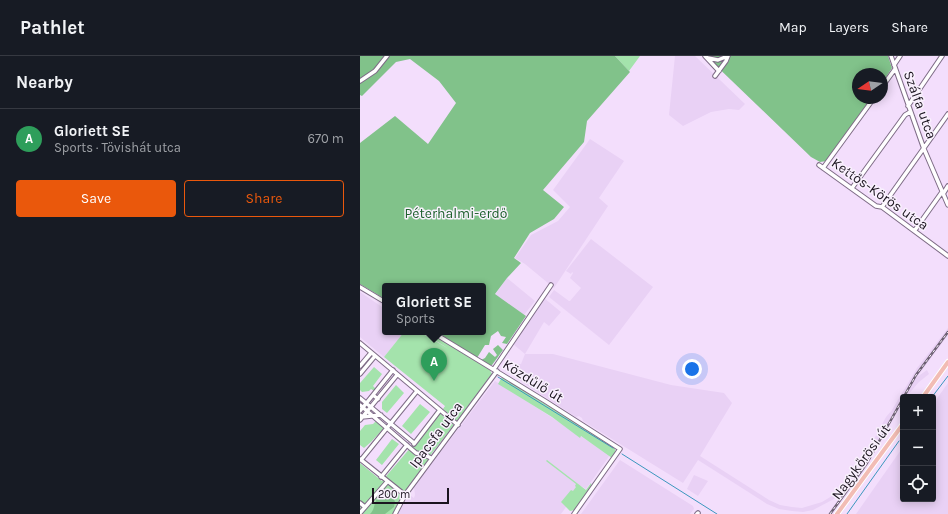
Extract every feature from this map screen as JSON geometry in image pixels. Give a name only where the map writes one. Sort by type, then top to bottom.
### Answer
[{"type":"main road","points":[[925,394],[948,362]]},
{"type":"main road","name":"Nagykőrösi út","points":[[837,514],[900,428]]},
{"type":"street","points":[[360,81],[375,71],[386,56]]},
{"type":"street","points":[[706,57],[718,60],[728,56]]},
{"type":"street","points":[[715,76],[728,56]]},
{"type":"street","name":"Szálfa utca","points":[[891,56],[924,149],[948,205]]},
{"type":"street","points":[[888,77],[900,56]]},
{"type":"street","points":[[908,106],[942,56]]},
{"type":"street","points":[[706,57],[719,71]]},
{"type":"street","points":[[823,168],[870,104]]},
{"type":"street","points":[[852,188],[906,115],[910,112]]},
{"type":"street","points":[[882,207],[948,114]]},
{"type":"street","name":"Kettős-Körös utca","points":[[819,165],[876,206],[882,207],[915,230],[948,256]]},
{"type":"street","points":[[915,230],[948,186]]},
{"type":"street","name":"Ipacsfa utca","points":[[395,514],[404,495],[458,424],[551,285]]},
{"type":"street","points":[[360,287],[382,300]]},
{"type":"street","name":"Közdűlő út","points":[[437,335],[620,449],[574,514]]},
{"type":"street","points":[[360,343],[458,424]]},
{"type":"street","points":[[360,366],[371,352]]},
{"type":"street","points":[[360,374],[375,356]]},
{"type":"street","points":[[393,370],[361,408],[367,411],[416,453],[431,458]]},
{"type":"street","points":[[361,417],[378,399],[397,374]]},
{"type":"street","points":[[404,495],[360,460],[417,391]]},
{"type":"street","points":[[360,398],[372,396],[378,399]]},
{"type":"street","points":[[360,398],[414,443]]},
{"type":"street","points":[[381,477],[414,443],[440,410]]},
{"type":"street","points":[[361,417],[381,416]]},
{"type":"street","points":[[360,513],[387,482]]},
{"type":"street","points":[[360,503],[365,507]]},
{"type":"shaded area","points":[[675,56],[695,56],[745,104],[739,110],[729,109],[711,112],[683,126],[669,115]]},
{"type":"shaded area","points":[[590,139],[624,161],[599,198],[608,206],[554,288],[525,264],[515,258],[531,235],[558,221],[570,207],[553,190]]},
{"type":"shaded area","points":[[591,239],[653,287],[609,345],[549,297],[554,290],[570,301],[581,288],[570,278],[573,273],[572,272],[571,274],[566,271]]},
{"type":"shaded area","points":[[507,278],[535,301],[524,315],[495,295]]},
{"type":"shaded area","points":[[360,292],[382,307],[382,335],[402,335],[384,357],[360,337]]},
{"type":"shaded area","points":[[544,298],[561,312],[549,326],[544,322],[525,354],[513,344]]},
{"type":"shaded area","points":[[948,328],[948,335],[917,377],[927,370],[929,374],[919,382],[909,394],[902,394],[917,368]]},
{"type":"shaded area","points":[[525,354],[553,354],[671,385],[724,393],[732,403],[700,456],[769,500],[780,505],[792,507],[802,508],[822,502],[832,496],[872,443],[886,417],[900,397],[900,407],[863,472],[832,514],[828,514],[869,454],[847,486],[834,499],[813,510],[803,512],[792,511],[779,509],[767,504],[698,460],[683,483],[583,421],[579,416],[576,417],[516,378],[517,364],[521,364]]},
{"type":"shaded area","points":[[495,381],[610,455],[586,489],[581,486],[561,514],[398,514],[408,497],[411,496],[414,498],[414,487]]},
{"type":"shaded area","points":[[948,383],[948,514],[856,514],[900,451],[900,502],[936,502],[936,400]]},
{"type":"shaded area","points":[[620,460],[693,506],[694,509],[690,514],[581,514]]},
{"type":"shaded area","points":[[694,475],[708,481],[698,496],[687,489]]},
{"type":"green space","name":"Péterhalmi-erdő","points":[[360,56],[615,56],[630,72],[587,121],[584,142],[543,190],[564,207],[554,219],[530,233],[514,258],[521,263],[495,294],[526,316],[507,344],[502,343],[506,337],[501,336],[498,331],[491,336],[489,345],[485,345],[477,358],[442,335],[486,335],[486,283],[382,283],[382,297],[360,284],[360,143],[395,116],[428,144],[456,103],[439,81],[410,59],[396,62],[362,96],[360,95]]},
{"type":"green space","points":[[615,56],[640,56],[629,71]]},
{"type":"green space","points":[[706,56],[888,56],[892,68],[888,74],[888,68],[852,68],[852,104],[867,104],[827,161],[820,162],[811,157]]},
{"type":"green space","points":[[402,335],[425,335],[449,349],[433,339],[436,336],[490,370],[492,374],[457,421],[443,409],[445,406],[384,357]]},
{"type":"green space","points":[[498,345],[503,350],[492,365],[488,365],[481,360],[485,358],[489,352],[495,357],[497,355],[493,349]]},
{"type":"green space","points":[[374,367],[382,374],[373,386],[376,389],[374,391],[371,389],[369,391],[362,392],[360,390],[360,383]]},
{"type":"green space","points":[[502,377],[614,447],[616,452],[612,458],[581,436],[580,438],[552,417],[498,384]]},
{"type":"green space","points":[[396,385],[404,393],[387,413],[382,409],[382,402]]},
{"type":"green space","points":[[420,404],[430,412],[411,434],[402,426]]},
{"type":"green space","points":[[440,413],[454,425],[429,457],[431,458],[395,514],[360,514],[360,463],[382,481]]},
{"type":"green space","points":[[376,421],[384,428],[364,448],[360,445],[360,431],[365,425],[373,424]]},
{"type":"green space","points":[[392,439],[399,444],[382,465],[376,460]]},
{"type":"green space","points":[[547,460],[586,490],[591,483],[592,487],[575,510],[570,511],[561,502],[571,490],[573,491],[576,484],[546,461]]},
{"type":"green space","points":[[382,494],[392,494],[395,502],[394,507],[385,514],[370,514],[379,497]]},
{"type":"waterway","points":[[934,394],[948,376]]},
{"type":"waterway","points":[[498,377],[613,448]]},
{"type":"waterway","points":[[847,514],[899,441]]},
{"type":"waterway","points":[[622,454],[717,514]]},
{"type":"railway","points":[[830,514],[867,463],[916,375],[948,332]]},
{"type":"place","name":"Gloriett SE","points":[[434,381]]}]
